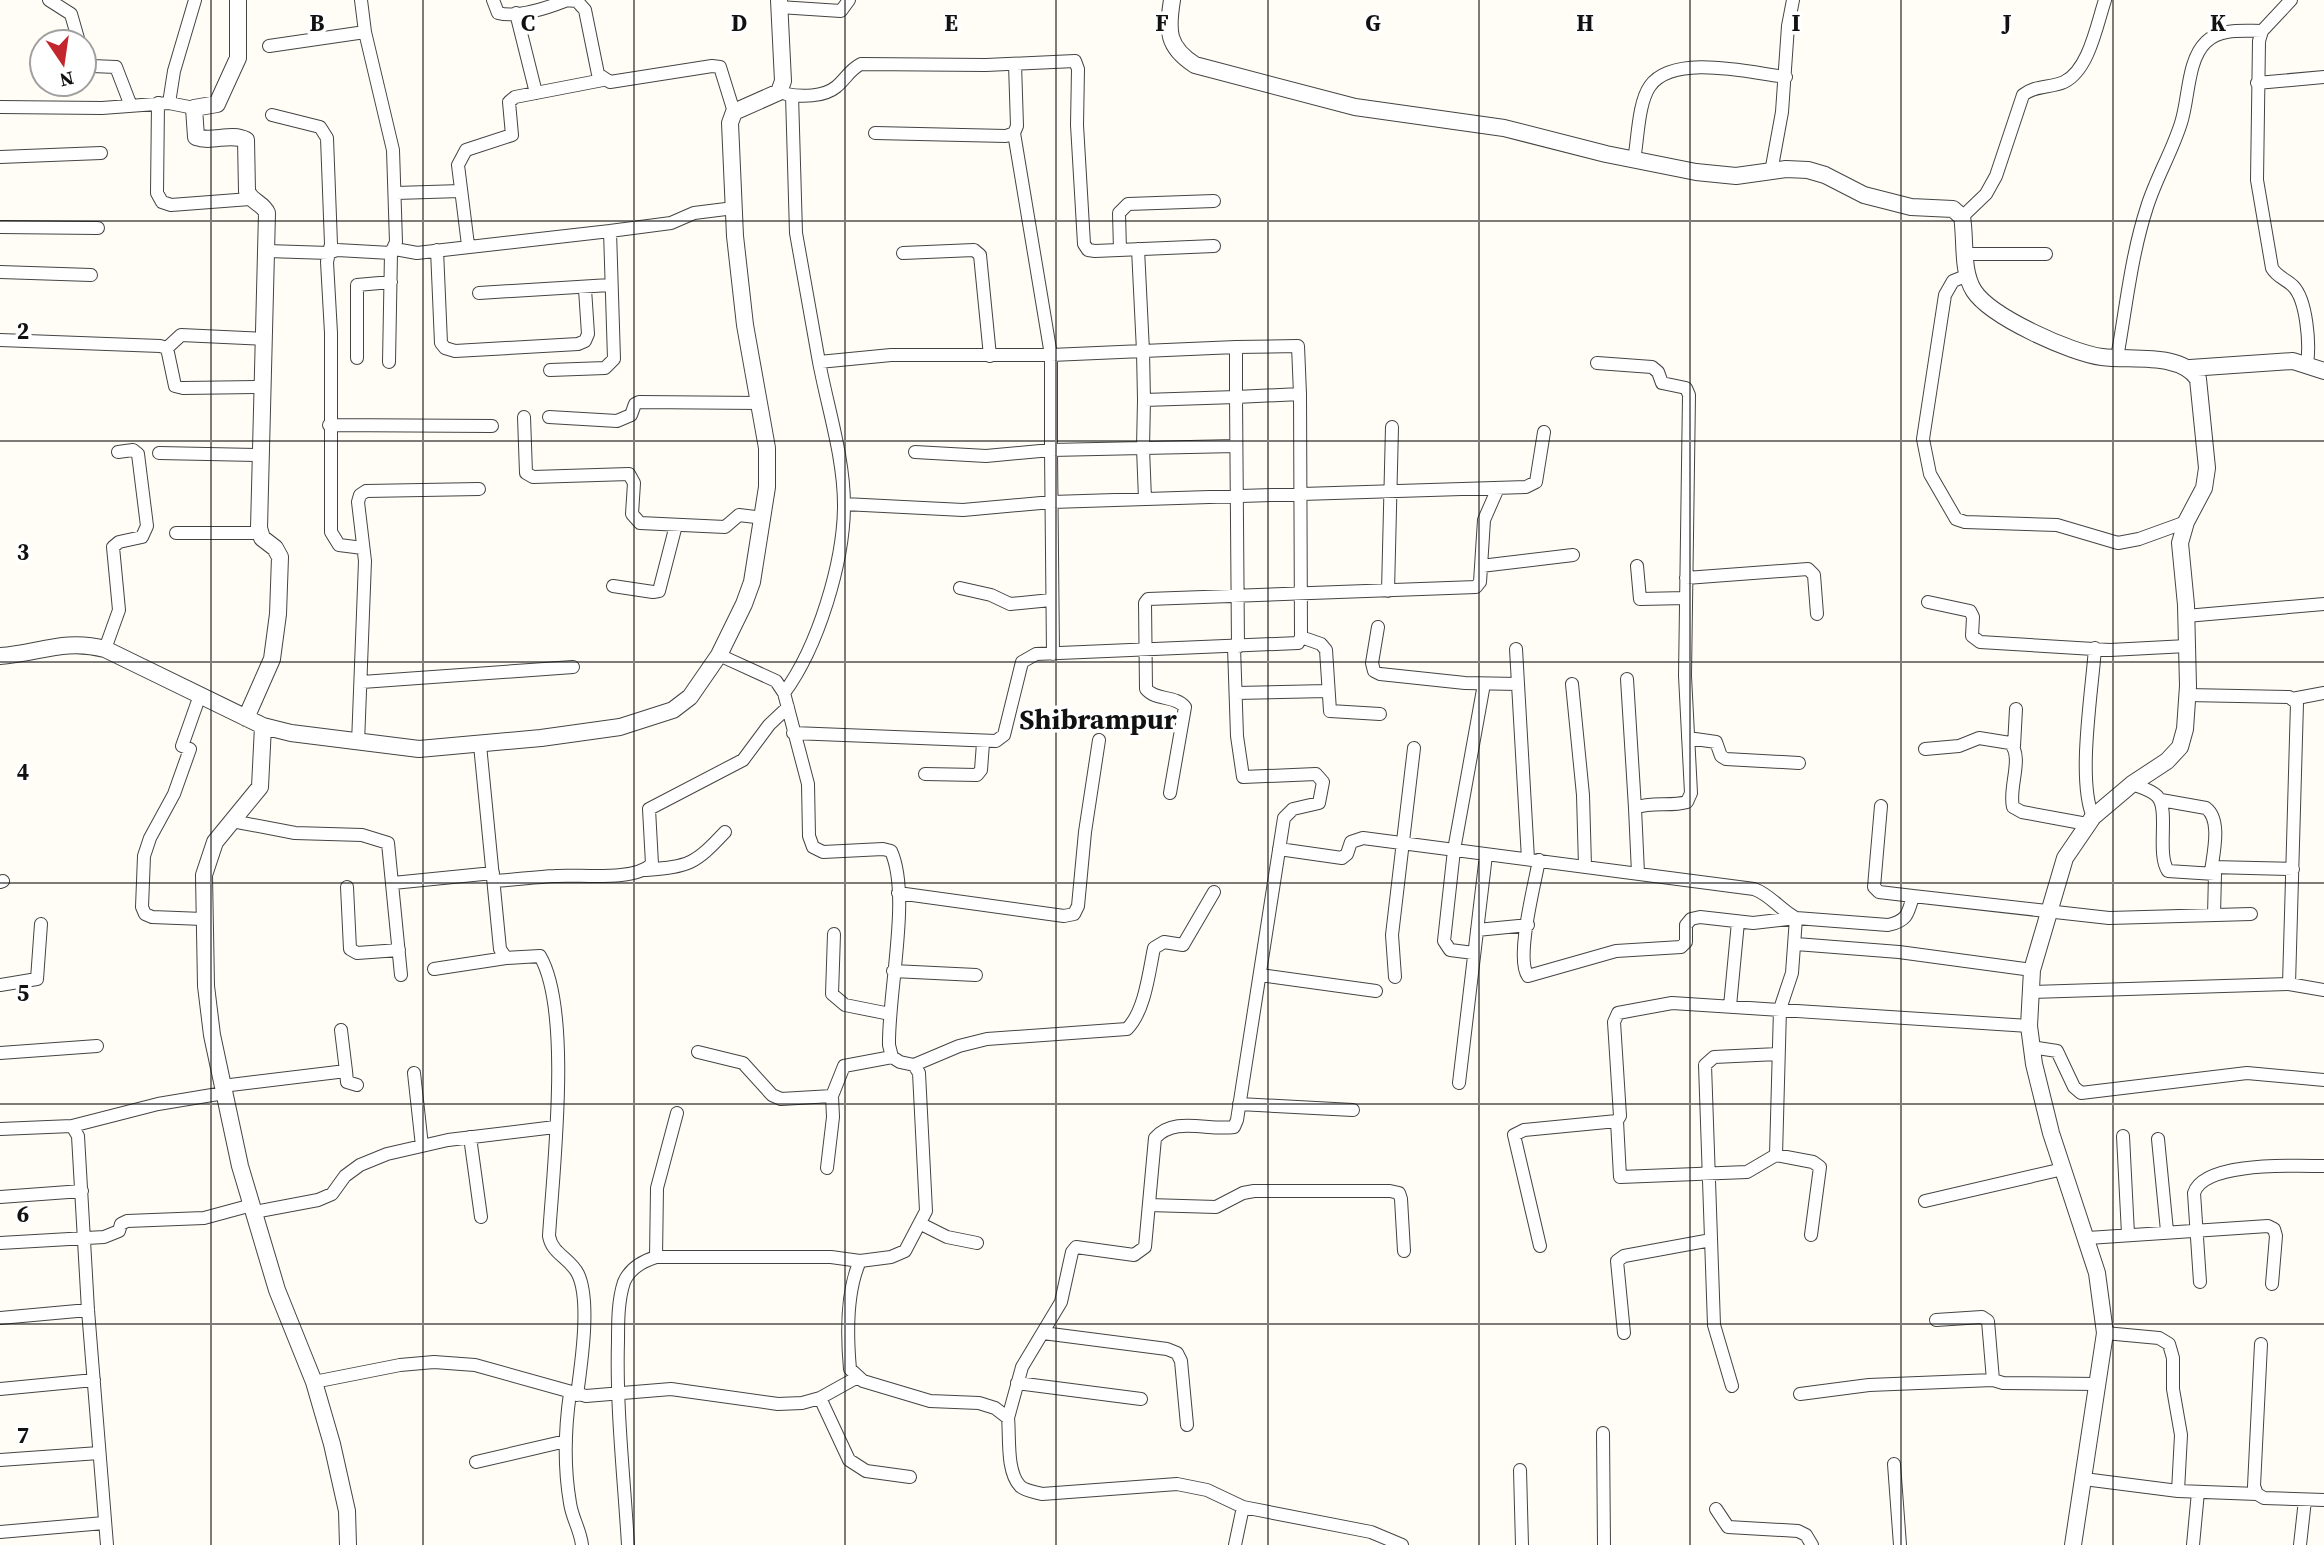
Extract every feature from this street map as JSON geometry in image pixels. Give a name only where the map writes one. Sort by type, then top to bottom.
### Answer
[{"type":"street","points":[[49,0],[71,15],[75,28]]},
{"type":"street","points":[[195,0],[164,103],[157,193],[162,202],[171,205],[250,199],[265,208],[267,213],[260,533],[280,557],[278,614],[272,659],[246,719]]},
{"type":"street","points":[[0,107],[131,106],[164,103],[194,108],[216,104],[235,66],[238,0]]},
{"type":"street","points":[[361,0],[365,32],[390,132],[396,193],[389,362]]},
{"type":"street","points":[[493,0],[498,13],[516,13],[571,1],[585,10],[598,74],[603,80]]},
{"type":"street","points":[[784,693],[806,656],[828,596],[838,555],[844,504],[796,233],[779,3],[841,11],[849,0]]},
{"type":"street","points":[[1172,0],[1169,21],[1171,42],[1180,56],[1195,65],[1355,107],[1504,128],[1634,160],[1727,176],[1808,170],[1825,175],[1864,195],[1911,207],[1953,209],[1962,217],[1968,275],[1974,290],[1984,303],[2019,324],[2079,351],[2117,358],[2176,363],[2190,368],[2276,360],[2307,363],[2324,371]]},
{"type":"street","points":[[1771,172],[1786,77],[1788,26],[1793,0]]},
{"type":"street","points":[[1962,217],[1986,194],[1996,176],[2023,94],[2029,90],[2065,82],[2075,72],[2084,59],[2105,0]]},
{"type":"street","points":[[2291,0],[2262,31],[2256,59],[2257,180],[2272,268],[2292,285],[2300,299],[2309,337],[2307,363]]},
{"type":"street","points":[[516,13],[536,93]]},
{"type":"street","points":[[2117,358],[2137,243],[2156,180],[2182,121],[2197,55],[2204,43],[2215,35],[2262,31]]},
{"type":"street","points":[[269,46],[365,32]]},
{"type":"street","points":[[734,111],[786,94],[830,91],[850,69],[861,64],[1015,64],[1070,60],[1077,64],[1084,244],[1088,250],[1214,246]]},
{"type":"street","points":[[1015,64],[1017,125],[1014,134],[1051,355],[1053,654]]},
{"type":"street","points":[[98,66],[116,67],[131,106]]},
{"type":"street","points":[[0,656],[66,643],[105,649],[262,726],[358,743],[419,749],[581,733],[650,719],[673,710],[690,697],[719,655],[752,582],[764,518],[767,448],[745,325],[734,208],[730,123],[734,111],[720,68],[712,66],[610,82],[603,80],[536,93],[509,102],[512,135],[466,150],[460,155],[458,164],[468,245]]},
{"type":"street","points":[[1634,160],[1649,87],[1660,76],[1676,68],[1692,67],[1786,77]]},
{"type":"street","points":[[2256,83],[2324,77]]},
{"type":"street","points":[[194,108],[196,136],[202,139],[240,137],[246,141],[247,191],[250,199]]},
{"type":"street","points":[[272,114],[320,127],[327,138],[331,531],[338,545],[363,548]]},
{"type":"street","points":[[875,133],[1014,134]]},
{"type":"street","points":[[0,157],[100,153]]},
{"type":"street","points":[[396,193],[461,191]]},
{"type":"street","points":[[1120,250],[1119,213],[1128,204],[1214,201]]},
{"type":"street","points":[[267,251],[409,253],[671,223],[694,213],[734,208]]},
{"type":"street","points":[[0,227],[98,228]]},
{"type":"street","points":[[550,370],[605,368],[611,365],[614,359],[610,231]]},
{"type":"street","points":[[1138,249],[1143,351],[1145,499]]},
{"type":"street","points":[[437,250],[441,343],[445,348],[455,351],[578,344],[584,341],[588,334],[585,289]]},
{"type":"street","points":[[902,253],[974,250],[980,255],[990,356]]},
{"type":"street","points":[[1965,254],[2046,254]]},
{"type":"street","points":[[0,272],[91,275]]},
{"type":"street","points":[[1968,275],[1953,281],[1945,295],[1923,439],[1930,474],[1949,512],[1965,522],[2057,525],[2118,543],[2139,539],[2186,522]]},
{"type":"street","points":[[357,358],[357,285],[391,282]]},
{"type":"street","points":[[479,293],[585,289],[610,285]]},
{"type":"street","points":[[0,340],[167,348],[181,335],[265,340]]},
{"type":"street","points":[[793,733],[983,743],[996,741],[1003,735],[1022,662],[1036,654],[1292,645],[1301,637],[1298,346],[1051,355],[891,355],[819,362]]},
{"type":"street","points":[[1236,347],[1236,693],[1239,770],[1243,777],[1316,774],[1323,782],[1319,803],[1287,812],[1234,1127],[1173,1125],[1163,1129],[1155,1138],[1145,1247],[1142,1252],[1134,1255],[1076,1247],[1072,1252],[1061,1302],[1022,1367],[1017,1384],[1009,1418],[1013,1472],[1020,1486],[1042,1494],[1177,1483],[1207,1490],[1243,1507],[1371,1532],[1402,1545]]},
{"type":"street","points":[[167,348],[175,386],[263,387]]},
{"type":"street","points":[[1597,363],[1652,368],[1658,372],[1662,383],[1688,391],[1686,598],[1691,793],[1687,802],[1635,808]]},
{"type":"street","points":[[2073,1545],[2105,1333],[2098,1273],[2040,1093],[2031,1046],[2029,992],[2047,914],[2065,858],[2090,821],[2132,784],[2168,761],[2180,747],[2188,695],[2186,616],[2180,543],[2186,522],[2198,503],[2207,468],[2201,393],[2190,368]]},
{"type":"street","points":[[1144,400],[1300,394]]},
{"type":"street","points":[[549,417],[617,421],[631,415],[635,404],[639,402],[760,403]]},
{"type":"street","points":[[524,417],[526,473],[533,477],[629,474],[634,483],[635,520],[725,527],[739,515],[764,518]]},
{"type":"street","points":[[329,425],[492,426]]},
{"type":"street","points":[[1388,591],[1392,427]]},
{"type":"street","points":[[844,504],[948,510],[1052,502],[1299,492],[1526,487],[1536,482],[1544,432]]},
{"type":"street","points":[[915,452],[986,456],[1051,450],[1236,446]]},
{"type":"street","points":[[105,649],[119,610],[113,547],[119,542],[142,537],[147,526],[138,454],[133,450],[118,452]]},
{"type":"street","points":[[159,453],[260,455]]},
{"type":"street","points":[[1170,793],[1185,707],[1181,702],[1149,694],[1146,689],[1145,603],[1149,599],[1236,598],[1476,587],[1480,582],[1484,520],[1498,488]]},
{"type":"street","points":[[358,743],[362,682],[363,548],[358,502],[360,495],[366,491],[479,489]]},
{"type":"street","points":[[613,586],[653,592],[659,590],[676,525]]},
{"type":"street","points":[[176,533],[260,533]]},
{"type":"street","points":[[1481,566],[1573,555]]},
{"type":"street","points":[[1637,566],[1640,599],[1686,598]]},
{"type":"street","points":[[1686,578],[1808,569],[1814,575],[1817,614]]},
{"type":"street","points":[[960,588],[991,595],[1010,604],[1051,600]]},
{"type":"street","points":[[1928,602],[1970,611],[1973,617],[1972,636],[1976,641],[2095,648],[2187,646]]},
{"type":"street","points":[[2186,616],[2324,604]]},
{"type":"street","points":[[1378,627],[1372,663],[1374,671],[1380,674],[1484,684],[1518,684]]},
{"type":"street","points":[[1301,637],[1321,644],[1326,650],[1328,706],[1335,713],[1380,714]]},
{"type":"street","points":[[2090,821],[2087,781],[2095,648]]},
{"type":"street","points":[[1516,649],[1534,860],[1524,972],[1530,976],[1615,951],[1681,947],[1686,942],[1686,925],[1691,919],[1700,917],[1738,922],[1796,918],[1888,925],[1901,923],[1907,917],[1913,896]]},
{"type":"street","points":[[719,655],[776,681],[784,693],[808,784],[808,836],[813,847],[823,852],[883,849],[891,851],[895,860],[898,893],[890,1014],[889,1045],[892,1057]]},
{"type":"street","points":[[362,682],[573,667]]},
{"type":"street","points":[[1628,679],[1638,873]]},
{"type":"street","points":[[1474,953],[1450,950],[1444,942],[1454,850],[1484,684]]},
{"type":"street","points":[[1572,684],[1583,795],[1585,866]]},
{"type":"street","points":[[1236,693],[1327,691]]},
{"type":"street","points":[[2188,695],[2292,699],[2324,693]]},
{"type":"street","points":[[200,695],[181,746],[190,749],[180,778],[144,856],[142,907],[145,914],[152,918],[203,919]]},
{"type":"street","points":[[2289,984],[2299,715],[2297,703],[2292,699]]},
{"type":"street","points":[[646,870],[652,864],[653,853],[649,808],[743,760],[769,725],[788,707]]},
{"type":"street","points":[[2016,709],[2010,797],[2013,807],[2022,812],[2090,821]]},
{"type":"street","points":[[262,726],[262,781],[256,794],[215,842],[204,875],[203,919],[212,1035],[253,1209],[277,1290],[314,1382],[347,1511],[348,1545]]},
{"type":"street","points":[[1688,738],[1716,742],[1721,756],[1726,759],[1799,763]]},
{"type":"street","points":[[1925,749],[1959,746],[1979,738],[2010,743],[2014,747]]},
{"type":"street","points":[[898,893],[1064,916],[1074,914],[1078,906],[1085,832],[1100,740]]},
{"type":"street","points":[[925,774],[978,775],[981,770],[983,743]]},
{"type":"street","points":[[480,745],[500,949],[506,958]]},
{"type":"street","points":[[1395,977],[1392,935],[1414,748]]},
{"type":"street","points":[[2132,784],[2153,793],[2161,800],[2206,808],[2211,812],[2215,826],[2212,869],[2216,879],[2214,915]]},
{"type":"street","points":[[2161,800],[2164,856],[2168,871],[2293,869]]},
{"type":"street","points":[[1881,806],[1874,887],[1879,892],[2047,914],[2132,919],[2251,914]]},
{"type":"street","points":[[232,821],[295,833],[354,835],[384,841],[391,850],[401,975]]},
{"type":"street","points":[[393,883],[494,877],[629,874],[696,862],[725,832]]},
{"type":"street","points":[[1279,849],[1342,858],[1347,854],[1351,842],[1356,839],[1754,888],[1772,898],[1785,913],[1796,918]]},
{"type":"street","points":[[1459,1083],[1486,855]]},
{"type":"street","points":[[348,887],[350,949],[357,953],[400,950]]},
{"type":"street","points":[[827,1168],[833,1118],[832,1096],[844,1066],[892,1057],[914,1065],[959,1046],[987,1038],[1127,1029],[1141,1000],[1154,948],[1158,942],[1183,945],[1214,892]]},
{"type":"street","points":[[1776,1156],[1780,1009],[1790,985],[1796,944],[1796,918]]},
{"type":"street","points":[[1730,1006],[1738,922]]},
{"type":"street","points":[[0,985],[37,979],[41,924]]},
{"type":"street","points":[[1477,930],[1528,925]]},
{"type":"street","points":[[834,934],[832,994],[845,1005],[890,1014]]},
{"type":"street","points":[[1796,944],[1899,952],[2032,970]]},
{"type":"street","points":[[433,969],[506,958],[540,956],[545,965],[555,1013],[558,1107],[550,1245],[578,1272],[584,1296],[574,1394],[566,1441],[569,1502],[579,1525],[582,1545]]},
{"type":"street","points":[[893,971],[976,975]]},
{"type":"street","points":[[1260,975],[1376,991]]},
{"type":"street","points":[[2029,992],[2289,984],[2324,990]]},
{"type":"street","points":[[1811,1235],[1820,1167],[1813,1162],[1776,1156],[1747,1172],[1620,1177],[1614,1022],[1618,1013],[1653,1004],[1730,1006],[2029,1027]]},
{"type":"street","points":[[341,1030],[347,1082],[357,1085]]},
{"type":"street","points":[[0,1053],[97,1046]]},
{"type":"street","points":[[2031,1046],[2057,1051],[2074,1087],[2081,1093],[2247,1073],[2324,1080]]},
{"type":"street","points":[[698,1052],[743,1063],[772,1095],[781,1099],[832,1096]]},
{"type":"street","points":[[1732,1386],[1714,1325],[1705,1065],[1708,1059],[1779,1054]]},
{"type":"street","points":[[628,1545],[619,1394],[618,1317],[624,1283],[642,1261],[656,1257],[831,1257],[860,1261],[898,1255],[905,1251],[921,1224],[926,1202],[919,1073],[914,1065]]},
{"type":"street","points":[[0,1129],[72,1126],[223,1089],[346,1071]]},
{"type":"street","points":[[414,1073],[422,1146]]},
{"type":"street","points":[[1239,1104],[1353,1110]]},
{"type":"street","points":[[656,1257],[657,1188],[677,1113]]},
{"type":"street","points":[[1540,1246],[1514,1135],[1524,1130],[1617,1121]]},
{"type":"street","points":[[72,1126],[78,1136],[88,1310],[107,1545]]},
{"type":"street","points":[[0,1243],[113,1235],[127,1221],[204,1218],[318,1200],[332,1194],[345,1176],[360,1165],[422,1146],[470,1137],[555,1127]]},
{"type":"street","points":[[2123,1136],[2128,1234]]},
{"type":"street","points":[[470,1137],[481,1217]]},
{"type":"street","points":[[2158,1139],[2166,1231]]},
{"type":"street","points":[[2200,1282],[2194,1193],[2197,1184],[2206,1177],[2262,1167],[2324,1166]]},
{"type":"street","points":[[1925,1201],[2063,1169]]},
{"type":"street","points":[[0,1197],[82,1191]]},
{"type":"street","points":[[1149,1205],[1216,1207],[1254,1191],[1390,1191],[1399,1193],[1401,1199],[1404,1251]]},
{"type":"street","points":[[921,1224],[947,1237],[978,1243]]},
{"type":"street","points":[[2088,1238],[2268,1226],[2274,1229],[2272,1284]]},
{"type":"street","points":[[1624,1333],[1617,1261],[1624,1256],[1712,1240]]},
{"type":"street","points":[[860,1261],[856,1271],[848,1331],[850,1369],[856,1378],[930,1401],[979,1404],[995,1409],[1009,1418]]},
{"type":"street","points":[[0,1318],[88,1310]]},
{"type":"street","points":[[1936,1320],[1982,1317],[1988,1321],[1993,1380]]},
{"type":"street","points":[[1043,1333],[1167,1349],[1177,1353],[1187,1425]]},
{"type":"street","points":[[2105,1333],[2159,1338],[2169,1344],[2173,1358],[2173,1389],[2181,1435],[2178,1491]]},
{"type":"street","points":[[2257,1494],[2254,1486],[2261,1344]]},
{"type":"street","points":[[314,1382],[400,1365],[434,1362],[475,1365],[574,1394],[619,1394],[671,1389],[778,1404],[802,1404],[820,1398],[856,1378]]},
{"type":"street","points":[[0,1389],[94,1380]]},
{"type":"street","points":[[1800,1394],[1869,1385],[1993,1380],[2003,1383],[2096,1384]]},
{"type":"street","points":[[1017,1384],[1141,1399]]},
{"type":"street","points":[[820,1398],[849,1460],[866,1471],[909,1477]]},
{"type":"street","points":[[1603,1433],[1604,1545]]},
{"type":"street","points":[[476,1462],[566,1441]]},
{"type":"street","points":[[0,1461],[99,1453]]},
{"type":"street","points":[[1894,1464],[1900,1545]]},
{"type":"street","points":[[1520,1471],[1522,1545]]},
{"type":"street","points":[[2084,1479],[2178,1491],[2324,1500]]},
{"type":"street","points":[[2193,1545],[2198,1492]]},
{"type":"street","points":[[2300,1545],[2305,1500]]},
{"type":"street","points":[[1235,1545],[1243,1507]]},
{"type":"street","points":[[1716,1508],[1728,1527],[1798,1531],[1806,1535],[1812,1545]]},
{"type":"street","points":[[0,1532],[104,1523]]},
{"type":"district","name":"Shibrampur","points":[[1098,719]]}]
